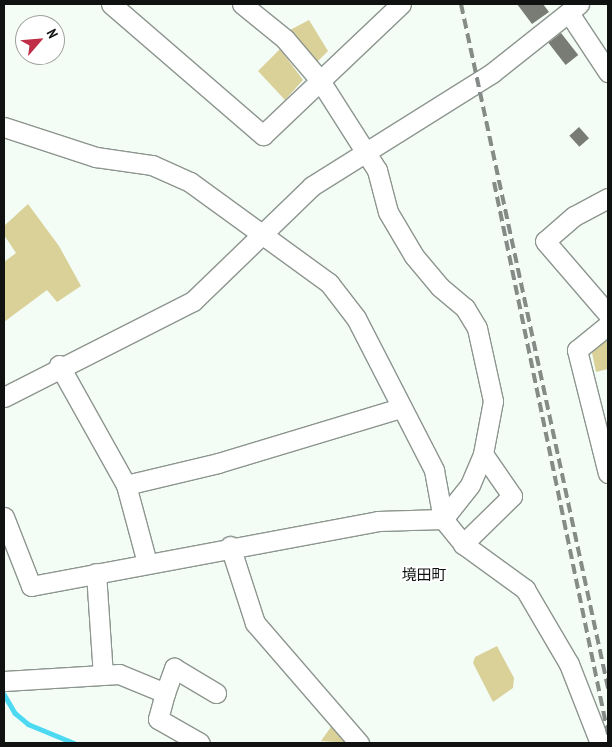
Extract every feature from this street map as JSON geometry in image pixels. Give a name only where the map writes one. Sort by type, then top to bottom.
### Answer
[{"type":"street","points":[[111,4],[263,136],[320,79],[401,4]]},
{"type":"street","points":[[4,517],[31,586],[230,546],[378,521],[443,519],[470,485],[483,454],[493,401],[477,328],[465,308],[440,288],[414,256],[388,212],[377,170],[366,149],[320,79],[285,39],[242,4]]},
{"type":"street","points":[[4,396],[59,366],[192,301],[260,233],[312,186],[366,149],[436,111],[565,10],[608,72]]},
{"type":"street","points":[[4,126],[96,157],[152,164],[190,182],[329,283],[346,304],[434,470],[443,519],[463,544],[525,589],[569,664],[600,743]]},
{"type":"street","points":[[608,198],[574,216],[545,241],[608,314]]},
{"type":"street","points":[[608,325],[577,350],[608,473]]},
{"type":"street","points":[[59,366],[126,484],[147,563]]},
{"type":"street","points":[[126,484],[218,463],[400,408]]},
{"type":"street","points":[[463,544],[512,496],[483,454]]},
{"type":"street","points":[[230,546],[255,623],[359,743]]},
{"type":"street","points":[[96,574],[103,675]]},
{"type":"street","points":[[200,743],[158,719],[174,668],[216,693]]},
{"type":"street","points":[[4,681],[119,674],[165,693]]},
{"type":"shaded area","points":[[309,20],[328,51],[318,61],[312,62],[290,30]]},
{"type":"shaded area","points":[[280,49],[303,80],[285,100],[258,71]]},
{"type":"shaded area","points":[[28,204],[59,246],[81,286],[57,302],[47,290],[4,322],[4,262],[16,253],[4,235],[4,226]]},
{"type":"shaded area","points":[[608,335],[608,369],[596,372],[591,348]]},
{"type":"shaded area","points":[[497,646],[514,678],[513,688],[493,702],[473,663],[475,657]]},
{"type":"shaded area","points":[[333,724],[349,743],[321,741]]},
{"type":"building","points":[[517,4],[543,4],[549,12],[532,24]]},
{"type":"building","points":[[561,33],[578,55],[566,65],[548,43]]},
{"type":"building","points":[[579,127],[589,138],[579,147],[569,136]]},
{"type":"waterway","points":[[4,694],[15,713],[28,724],[74,743]]},
{"type":"railway","points":[[461,4],[608,688]]},
{"type":"railway","points":[[494,182],[608,734]]},
{"type":"district","name":"境田町","points":[[424,575]]}]
